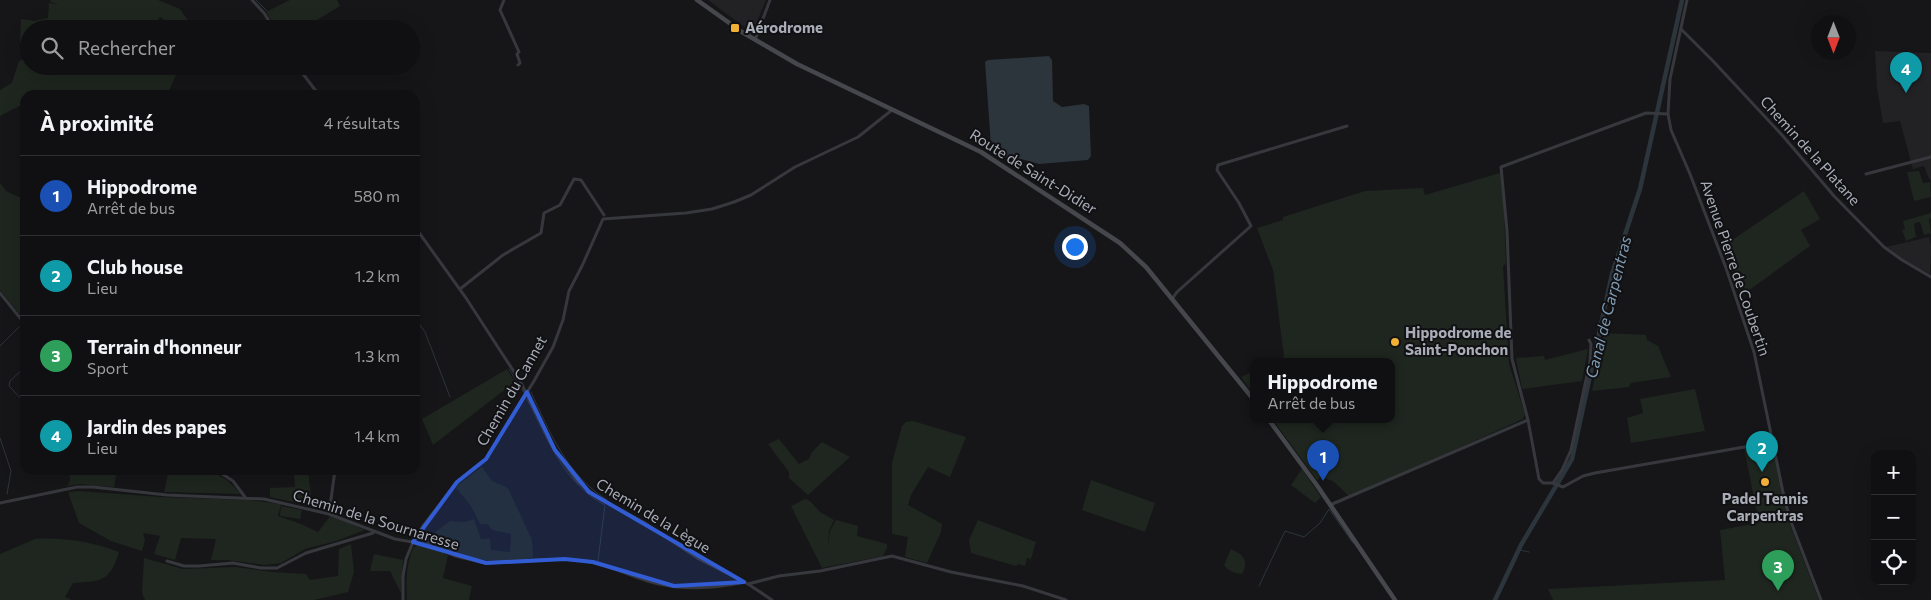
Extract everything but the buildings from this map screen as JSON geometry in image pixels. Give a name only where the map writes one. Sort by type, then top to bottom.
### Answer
[{"type":"main road","name":"Route de Saint-Didier","points":[[697,0],[754,40],[804,68],[981,152],[1120,243],[1138,258],[1250,395]]},
{"type":"main road","points":[[1271,423],[1395,600]]},
{"type":"street","points":[[252,0],[268,20]]},
{"type":"street","points":[[504,0],[500,10],[519,52],[517,54],[520,62],[518,65]]},
{"type":"street","points":[[754,40],[770,0]]},
{"type":"street","name":"Avenue Pierre de Coubertin","points":[[1687,0],[1670,79],[1668,114],[1673,138],[1690,174],[1726,268],[1754,352],[1784,497],[1791,522],[1821,600]]},
{"type":"street","points":[[742,32],[758,28]]},
{"type":"street","name":"Chemin de la Platane","points":[[1680,28],[1713,60],[1782,135],[1834,196],[1884,247],[1931,277]]},
{"type":"street","points":[[304,75],[315,90]]},
{"type":"street","name":"Chemin du Cannet","points":[[403,600],[403,576],[406,558],[413,542],[457,482],[486,459],[527,392],[553,346],[563,320],[569,292],[603,219],[686,213],[712,209],[734,202],[751,195],[795,167],[858,137],[892,110]]},
{"type":"street","points":[[1668,114],[1646,113],[1501,167],[1507,231],[1512,359],[1528,420],[1539,481],[1546,484],[1554,483],[1560,486],[1594,473],[1773,442]]},
{"type":"street","points":[[1172,299],[1177,292],[1251,226],[1239,203],[1217,170],[1218,165],[1347,126]]},
{"type":"street","points":[[1866,174],[1931,157]]},
{"type":"street","points":[[460,289],[503,255],[541,233],[544,213],[560,205],[574,179],[581,180],[586,185],[604,215]]},
{"type":"street","name":"Chemin de la Lègue","points":[[420,234],[460,289],[527,392],[555,450],[577,481],[589,492],[645,523],[699,559],[748,584],[772,600]]},
{"type":"street","points":[[0,293],[20,318]]},
{"type":"street","points":[[1554,483],[1571,450],[1590,361],[1591,344],[1589,340]]},
{"type":"street","points":[[1330,505],[1528,420]]},
{"type":"street","points":[[224,475],[233,481],[246,497]]},
{"type":"street","points":[[329,514],[334,475]]},
{"type":"street","name":"Chemin de la Sournaresse","points":[[0,503],[77,487],[167,495],[246,497],[280,502],[329,514],[395,539],[430,545],[469,560],[486,563],[565,559],[592,562],[616,568],[659,584],[674,586],[704,586],[744,582]]},
{"type":"street","points":[[167,561],[184,566],[233,563],[261,568],[277,568],[306,553],[375,532]]},
{"type":"street","points":[[748,584],[780,576],[820,571],[892,556],[951,572],[1023,586],[1066,600]]},
{"type":"highlighted area","points":[[527,392],[555,450],[589,492],[744,582],[674,586],[593,562],[565,559],[486,563],[413,542],[457,482],[486,459]]},
{"type":"shaded area","points":[[50,0],[158,0],[180,9],[188,20],[164,20],[160,17],[158,20],[39,20],[48,18],[49,3],[59,5]]},
{"type":"shaded area","points":[[290,0],[337,0],[340,6],[317,20],[271,20],[266,12]]},
{"type":"shaded area","points":[[708,0],[766,0],[755,26],[747,29]]},
{"type":"shaded area","points":[[1875,51],[1931,53],[1931,179],[1929,179],[1924,166],[1913,169],[1900,121],[1883,123],[1877,88]]},
{"type":"shaded area","points":[[1049,56],[1052,60],[1053,101],[1062,107],[1084,104],[1089,106],[1091,156],[1088,160],[1039,164],[1021,159],[1018,161],[1008,159],[991,146],[985,62],[988,60]]},
{"type":"shaded area","points":[[19,61],[20,75],[176,75],[169,90],[20,90],[20,106],[0,116],[0,90],[12,83]]},
{"type":"shaded area","points":[[1919,171],[1923,183],[1930,182],[1931,197],[1914,201],[1907,172]]},
{"type":"shaded area","name":"Hippodrome de Saint-Ponchon","points":[[1500,173],[1504,209],[1506,264],[1503,266],[1509,364],[1525,414],[1523,419],[1350,497],[1333,481],[1321,477],[1317,480],[1275,423],[1395,423],[1395,358],[1282,358],[1284,357],[1273,270],[1257,228],[1283,220],[1283,217],[1365,191],[1423,188],[1425,195]]},
{"type":"shaded area","points":[[0,183],[6,191],[20,198],[20,314],[0,290]]},
{"type":"shaded area","points":[[1804,191],[1820,219],[1801,230],[1810,246],[1741,296],[1722,247]]},
{"type":"shaded area","points":[[1931,213],[1931,218],[1929,219],[1931,233],[1924,235],[1920,222],[1915,223],[1916,237],[1906,241],[1902,230],[1905,229],[1903,221]]},
{"type":"shaded area","points":[[1929,237],[1931,246],[1930,274],[1907,262],[1886,247]]},
{"type":"shaded area","points":[[1604,333],[1646,335],[1647,340],[1658,346],[1671,377],[1631,383],[1629,387],[1592,391]]},
{"type":"shaded area","points":[[1588,349],[1582,381],[1522,389],[1516,358],[1544,356],[1545,360]]},
{"type":"shaded area","points":[[507,369],[515,382],[433,445],[422,419]]},
{"type":"shaded area","points":[[1250,373],[1250,389],[1241,377]]},
{"type":"shaded area","points":[[1695,389],[1705,431],[1631,443],[1627,418],[1643,413],[1640,399]]},
{"type":"shaded area","points":[[913,421],[966,437],[950,477],[928,467],[911,495],[908,505],[942,524],[941,532],[927,563],[905,557],[908,537],[892,534],[892,463],[902,426],[906,422]]},
{"type":"shaded area","points":[[779,439],[799,464],[809,459],[812,452],[822,442],[850,457],[808,495],[789,478],[789,472],[768,444]]},
{"type":"shaded area","points":[[1771,444],[1790,525],[1819,600],[1553,600],[1548,589],[1725,580],[1720,530],[1759,523],[1744,448]]},
{"type":"shaded area","points":[[482,467],[492,481],[508,488],[532,540],[533,557],[523,560],[483,560],[463,556],[422,542],[450,521],[465,522],[474,519],[481,539],[490,539],[491,550],[510,552],[511,534],[492,530],[487,524],[480,524],[471,506],[456,488]]},
{"type":"shaded area","points":[[1302,469],[1321,497],[1315,503],[1291,485]]},
{"type":"shaded area","points":[[69,475],[116,475],[114,487],[79,484],[67,486],[70,481]]},
{"type":"shaded area","points":[[168,475],[218,475],[227,480],[241,494],[164,492]]},
{"type":"shaded area","points":[[294,475],[309,475],[312,506],[270,497],[270,488],[295,487]]},
{"type":"shaded area","points":[[1091,480],[1155,503],[1145,532],[1082,510]]},
{"type":"shaded area","points":[[78,491],[162,497],[249,500],[281,504],[278,516],[318,532],[331,515],[365,530],[336,541],[305,549],[281,563],[265,565],[211,560],[216,539],[181,538],[175,560],[154,554],[160,536],[143,533],[145,540],[142,551],[111,541],[79,523],[68,492]]},
{"type":"shaded area","points":[[805,499],[810,501],[820,512],[834,520],[829,531],[828,547],[830,531],[836,520],[858,526],[857,536],[887,544],[883,556],[822,568],[791,506]]},
{"type":"shaded area","points":[[281,506],[302,510],[300,519],[280,516]]},
{"type":"shaded area","points":[[978,520],[1036,542],[1031,559],[1027,558],[1025,566],[1018,564],[1016,566],[971,553],[969,540]]},
{"type":"shaded area","points":[[35,539],[78,541],[99,545],[119,552],[112,569],[103,578],[91,582],[73,583],[65,597],[72,600],[0,600],[0,554]]},
{"type":"shaded area","points":[[351,544],[354,572],[348,592],[314,600],[145,600],[142,593],[144,558],[183,569],[236,567],[306,574],[310,580],[338,576],[339,549]]},
{"type":"shaded area","points":[[419,544],[448,555],[443,578],[472,586],[469,600],[407,600],[409,561],[413,548]]},
{"type":"shaded area","points":[[1231,549],[1244,559],[1245,565],[1242,574],[1227,569],[1224,565]]},
{"type":"shaded area","points":[[374,554],[403,560],[401,593],[390,571],[370,571]]},
{"type":"waterway","points":[[256,0],[267,11]]},
{"type":"waterway","name":"Canal de Carpentras","points":[[1495,600],[1521,545],[1572,459],[1612,274],[1640,189],[1682,0]]},
{"type":"waterway","points":[[420,325],[425,332],[450,397]]},
{"type":"waterway","points":[[0,346],[19,327]]},
{"type":"waterway","points":[[509,369],[524,393]]},
{"type":"waterway","points":[[20,372],[10,381],[9,386],[20,398]]},
{"type":"waterway","points":[[531,392],[545,423],[570,466],[593,490],[607,500]]},
{"type":"waterway","points":[[527,399],[558,459],[568,473],[578,485],[605,505],[598,561]]},
{"type":"waterway","points":[[0,438],[11,471],[7,494]]},
{"type":"waterway","points":[[1259,586],[1285,531],[1304,537],[1320,523],[1329,509],[1353,543]]},
{"type":"waterway","points":[[1520,550],[1529,552]]},
{"type":"place","name":"Aérodrome","points":[[735,28]]},
{"type":"place","name":"Jardin des papes","points":[[1906,93]]},
{"type":"place","name":"Hippodrome de Saint-Ponchon","points":[[1395,342]]},
{"type":"place","name":"Club house","points":[[1762,472]]},
{"type":"place","name":"Hippodrome","points":[[1323,481]]},
{"type":"place","name":"Padel Tennis Carpentras","points":[[1765,482]]},
{"type":"place","name":"Terrain d'honneur","points":[[1778,591]]}]
